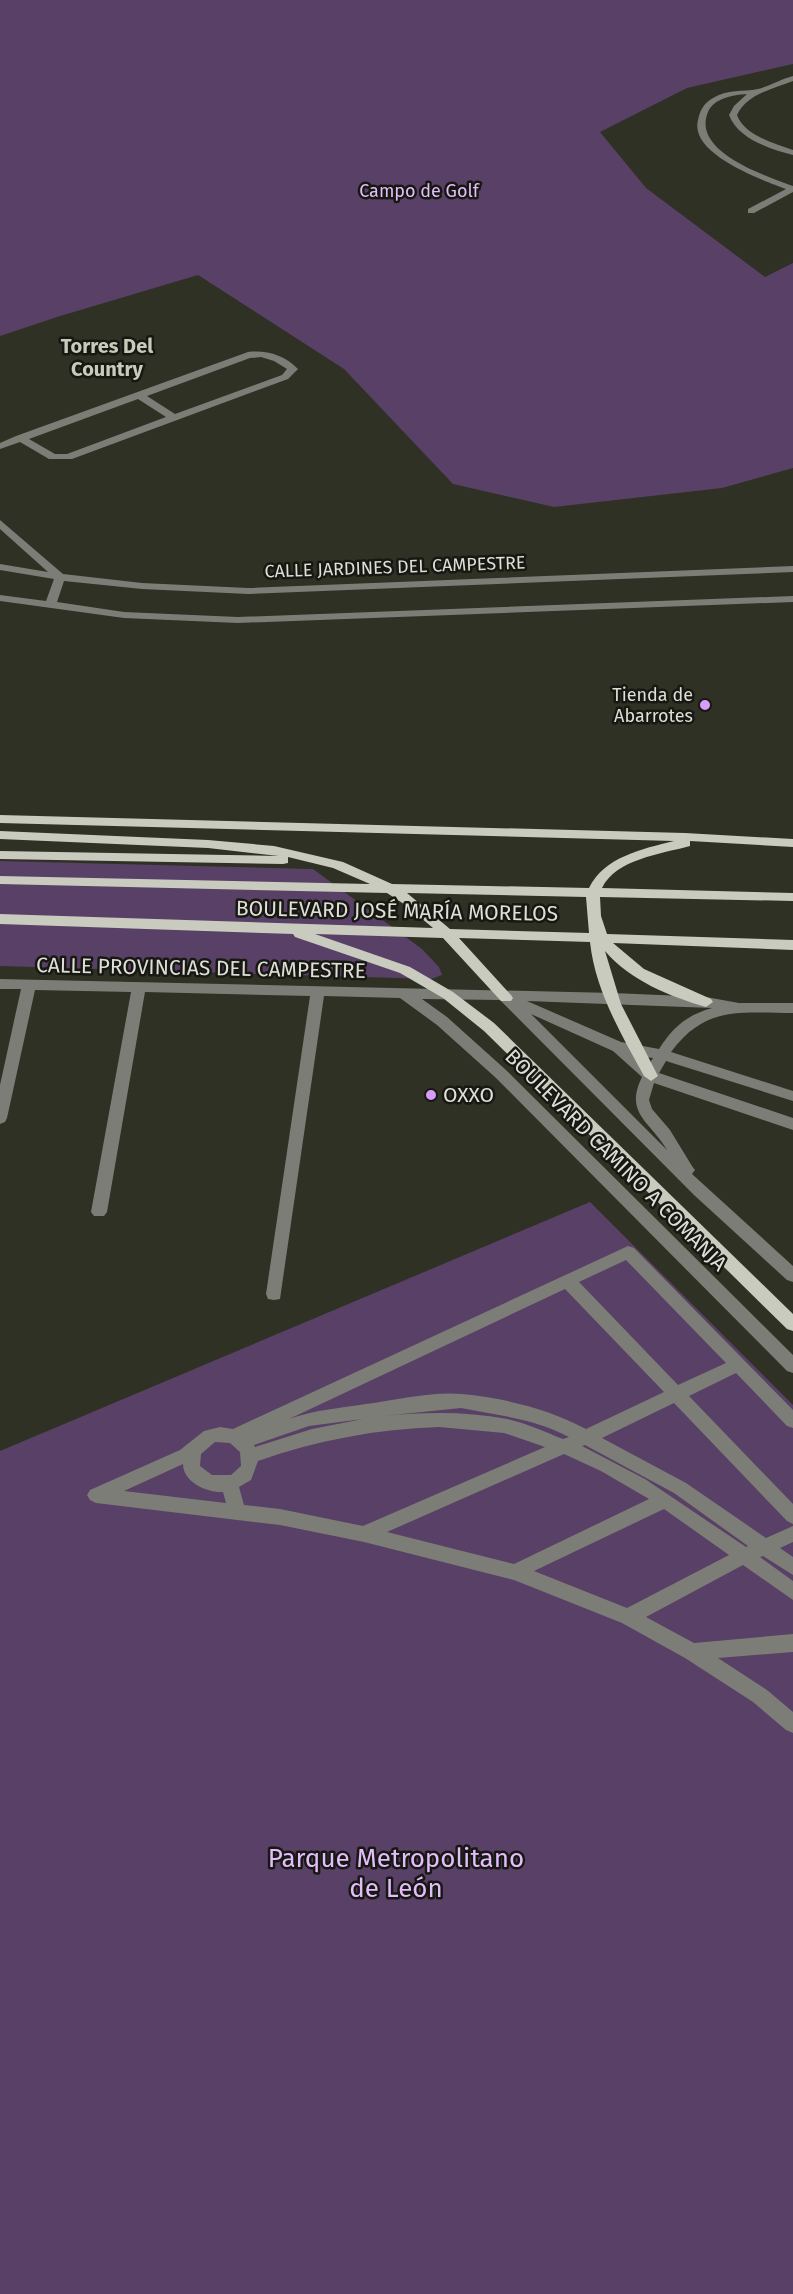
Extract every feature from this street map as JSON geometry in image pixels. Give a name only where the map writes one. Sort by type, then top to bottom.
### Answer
[{"type":"main road","points":[[0,819],[793,843]]},
{"type":"main road","points":[[0,835],[253,847],[354,870],[399,893],[447,936],[506,998]]},
{"type":"main road","points":[[651,1076],[613,998],[596,953],[595,921],[591,897],[600,878],[615,866],[638,856],[682,843],[733,840]]},
{"type":"main road","points":[[0,855],[322,861]]},
{"type":"main road","name":"BOULEVARD JOSÉ MARÍA MORELOS","points":[[0,880],[793,897]]},
{"type":"main road","name":"BOULEVARD JOSÉ MARÍA MORELOS","points":[[0,919],[793,945]]},
{"type":"main road","points":[[595,921],[608,946],[624,960],[663,984],[706,1002]]},
{"type":"main road","points":[[289,930],[405,970],[448,995],[489,1027],[793,1324]]},
{"type":"street","points":[[793,78],[759,91],[732,93],[716,99],[704,111],[702,129],[711,148],[725,158],[793,189]]},
{"type":"street","points":[[759,91],[735,110],[736,125],[749,134],[793,153]]},
{"type":"street","points":[[751,211],[793,189]]},
{"type":"street","points":[[0,446],[20,438],[248,355],[262,353],[274,356],[293,369],[285,377],[68,457],[53,457],[20,438]]},
{"type":"street","points":[[139,395],[174,418]]},
{"type":"street","points":[[0,523],[60,577],[50,605]]},
{"type":"street","name":"CALLE JARDINES DEL CAMPESTRE","points":[[0,567],[60,577],[190,590],[248,591],[793,569]]},
{"type":"street","points":[[0,598],[124,615],[238,620],[793,599]]},
{"type":"street","name":"CALLE PROVINCIAS DEL CAMPESTRE","points":[[0,984],[506,998],[613,998],[706,1002],[739,1008]]},
{"type":"street","points":[[0,1118],[29,985]]},
{"type":"street","points":[[99,1212],[139,987]]},
{"type":"street","points":[[274,1294],[317,993]]},
{"type":"street","name":"BOULEVARD CAMINO A COMANJA","points":[[400,994],[418,1003],[442,1021],[501,1074],[793,1366]]},
{"type":"street","points":[[506,998],[618,1047],[651,1076],[793,1124]]},
{"type":"street","name":"BOULEVARD CAMINO A COMANJA","points":[[506,998],[699,1191],[793,1276]]},
{"type":"street","points":[[699,1191],[664,1134],[650,1119],[642,1101],[644,1086],[663,1055],[687,1024],[709,1013],[739,1008],[793,1008]]},
{"type":"street","points":[[618,1047],[636,1048],[663,1055],[793,1096]]},
{"type":"street","points":[[242,1444],[628,1252],[793,1421]]},
{"type":"street","points":[[569,1282],[793,1516]]},
{"type":"street","points":[[364,1534],[563,1445],[586,1437],[739,1364]]},
{"type":"street","points":[[242,1444],[309,1419],[409,1405],[461,1401],[524,1413],[559,1423],[680,1488],[793,1567]]},
{"type":"street","points":[[793,1592],[665,1500],[616,1471],[563,1445],[506,1426],[449,1419],[381,1423],[333,1430],[286,1442],[242,1444],[216,1435],[206,1438],[193,1451],[96,1495],[280,1517],[364,1534],[515,1572],[628,1617],[692,1652],[760,1696],[793,1724]]},
{"type":"street","points":[[193,1451],[191,1468],[202,1481],[211,1485],[230,1484],[245,1472],[242,1444]]},
{"type":"street","points":[[230,1484],[237,1512]]},
{"type":"street","points":[[515,1572],[665,1500]]},
{"type":"street","points":[[628,1617],[744,1556],[793,1534]]},
{"type":"street","points":[[692,1652],[793,1643]]},
{"type":"green space","name":"Campo de Golf","points":[[0,0],[793,0],[793,64],[687,88],[600,132],[646,188],[765,277],[793,263],[793,468],[722,488],[554,507],[453,484],[344,369],[198,275],[0,336]]},
{"type":"green space","points":[[0,861],[313,869],[422,949],[439,967],[442,975],[431,979],[0,966]]},
{"type":"green space","name":"Parque Metropolitano de León","points":[[590,1202],[793,1405],[793,2294],[0,2294],[0,1451]]},
{"type":"place","name":"Tienda de Abarrotes","points":[[705,705]]},
{"type":"place","name":"OXXO","points":[[431,1095]]},
{"type":"district","name":"Torres Del Country","points":[[107,358]]}]
